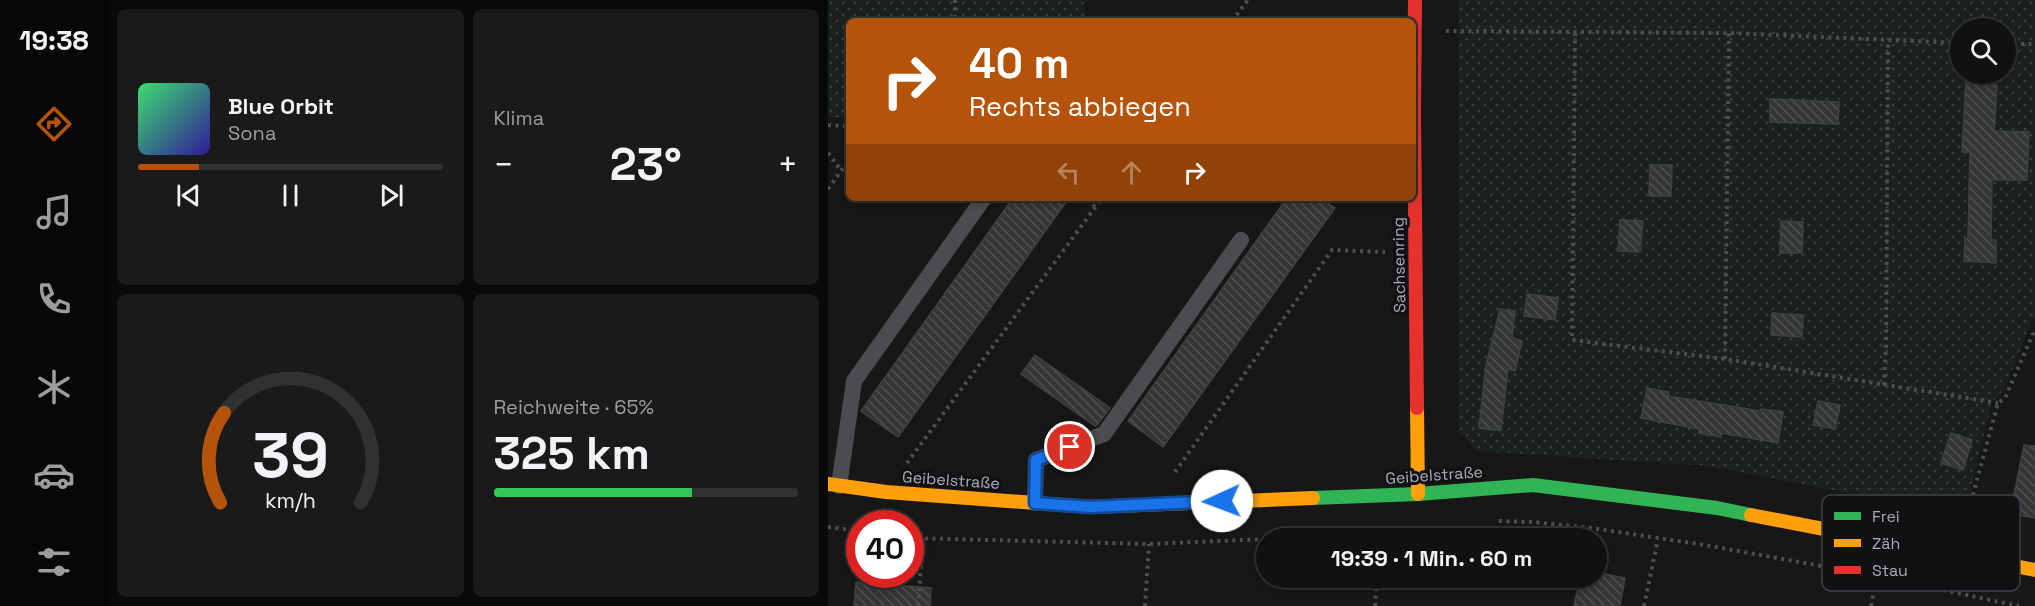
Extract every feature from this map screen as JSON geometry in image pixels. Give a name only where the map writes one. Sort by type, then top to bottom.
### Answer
[{"type":"street","name":"Sachsenring","points":[[1415,0],[1415,18]]},
{"type":"street","name":"Sachsenring","points":[[1415,201],[1418,494]]},
{"type":"street","name":"Geibelstraße","points":[[834,485],[886,492],[1090,507],[1418,494],[1533,485],[1717,508],[1822,529]]},
{"type":"street","name":"Geibelstraße","points":[[2020,567],[2035,570]]},
{"type":"lane","points":[[834,485],[854,381],[982,201]]},
{"type":"lane","points":[[1035,503],[1036,460],[1104,434],[1241,240]]},
{"type":"path","points":[[955,0],[955,18]]},
{"type":"path","points":[[1234,18],[1248,0]]},
{"type":"path","points":[[1416,29],[1575,33],[1729,33],[1950,43]]},
{"type":"path","points":[[1575,33],[1572,340],[1725,359],[1998,404]]},
{"type":"path","points":[[1725,359],[1729,33]]},
{"type":"path","points":[[1884,385],[1888,41]]},
{"type":"path","points":[[2016,44],[2035,44]]},
{"type":"path","points":[[828,125],[846,126]]},
{"type":"path","points":[[828,153],[841,170]]},
{"type":"path","points":[[828,189],[846,164]]},
{"type":"path","points":[[1091,201],[1095,207]]},
{"type":"path","points":[[886,492],[1100,201]]},
{"type":"path","points":[[1152,504],[1332,250],[1416,252]]},
{"type":"path","points":[[1973,495],[1998,404],[2005,398],[2035,329]]},
{"type":"path","points":[[1490,521],[1533,522],[1591,528],[1822,566]]},
{"type":"path","points":[[1412,528],[1425,525]]},
{"type":"path","points":[[828,527],[846,529]]},
{"type":"path","points":[[924,539],[1149,544],[1256,539]]},
{"type":"path","points":[[1644,606],[1658,539]]},
{"type":"path","points":[[1145,606],[1149,544]]},
{"type":"path","points":[[918,606],[919,588]]},
{"type":"path","points":[[1376,606],[1377,588]]},
{"type":"path","points":[[1871,606],[1874,591]]},
{"type":"path","points":[[1948,591],[2019,606]]},
{"type":"shaded area","points":[[828,0],[1084,0],[1085,18],[846,18],[846,118],[828,117]]},
{"type":"shaded area","points":[[1458,0],[2035,0],[2035,314],[2004,390],[1992,402],[1969,495],[1857,495],[1710,466],[1477,451],[1459,430]]},
{"type":"building","points":[[1966,84],[1997,85],[1994,131],[2029,132],[2027,180],[1992,180],[1991,240],[1996,240],[1996,263],[1964,261],[1965,239],[1968,239],[1970,152],[1962,152]]},
{"type":"building","points":[[1770,99],[1839,102],[1838,124],[1770,122]]},
{"type":"building","points":[[1650,165],[1672,165],[1671,196],[1649,196]]},
{"type":"building","points":[[1011,201],[1067,201],[898,437],[861,411]]},
{"type":"building","points":[[1285,201],[1324,201],[1335,208],[1163,447],[1128,421]]},
{"type":"building","points":[[1620,220],[1643,221],[1640,252],[1618,251]]},
{"type":"building","points":[[1781,221],[1803,222],[1802,253],[1780,253]]},
{"type":"building","points":[[1527,294],[1558,298],[1555,320],[1524,316]]},
{"type":"building","points":[[1500,309],[1515,311],[1512,338],[1522,341],[1515,371],[1508,369],[1501,431],[1479,428],[1486,365]]},
{"type":"building","points":[[1772,313],[1803,315],[1802,337],[1771,335]]},
{"type":"building","points":[[1035,355],[1110,408],[1097,425],[1095,426],[1021,374]]},
{"type":"building","points":[[1647,388],[1669,392],[1668,396],[1760,411],[1761,409],[1783,412],[1778,443],[1722,433],[1721,437],[1699,433],[1699,429],[1641,418]]},
{"type":"building","points":[[1818,401],[1840,405],[1835,429],[1813,425]]},
{"type":"building","points":[[1951,433],[1972,440],[1963,470],[1941,463]]},
{"type":"building","points":[[2024,445],[2035,446],[2035,518],[2020,516],[2020,495],[2014,495]]},
{"type":"building","points":[[1607,574],[1625,578],[1620,606],[1574,606],[1578,588],[1607,588]]},
{"type":"building","points":[[856,588],[931,588],[930,606],[854,606]]},
{"type":"traffic: fast","points":[[1313,498],[1418,494],[1533,485],[1717,508],[1751,515]]},
{"type":"traffic: slow","points":[[1417,408],[1418,494]]},
{"type":"traffic: slow","points":[[828,484],[886,492],[1091,507],[1313,498]]},
{"type":"traffic: slow","points":[[1751,515],[1822,529]]},
{"type":"traffic: slow","points":[[2020,567],[2035,570]]},
{"type":"traffic: jam","points":[[1415,0],[1415,18]]},
{"type":"traffic: jam","points":[[1415,201],[1417,408]]},
{"type":"route","points":[[1070,447],[1036,460],[1035,503],[1090,507],[1222,501]]}]
